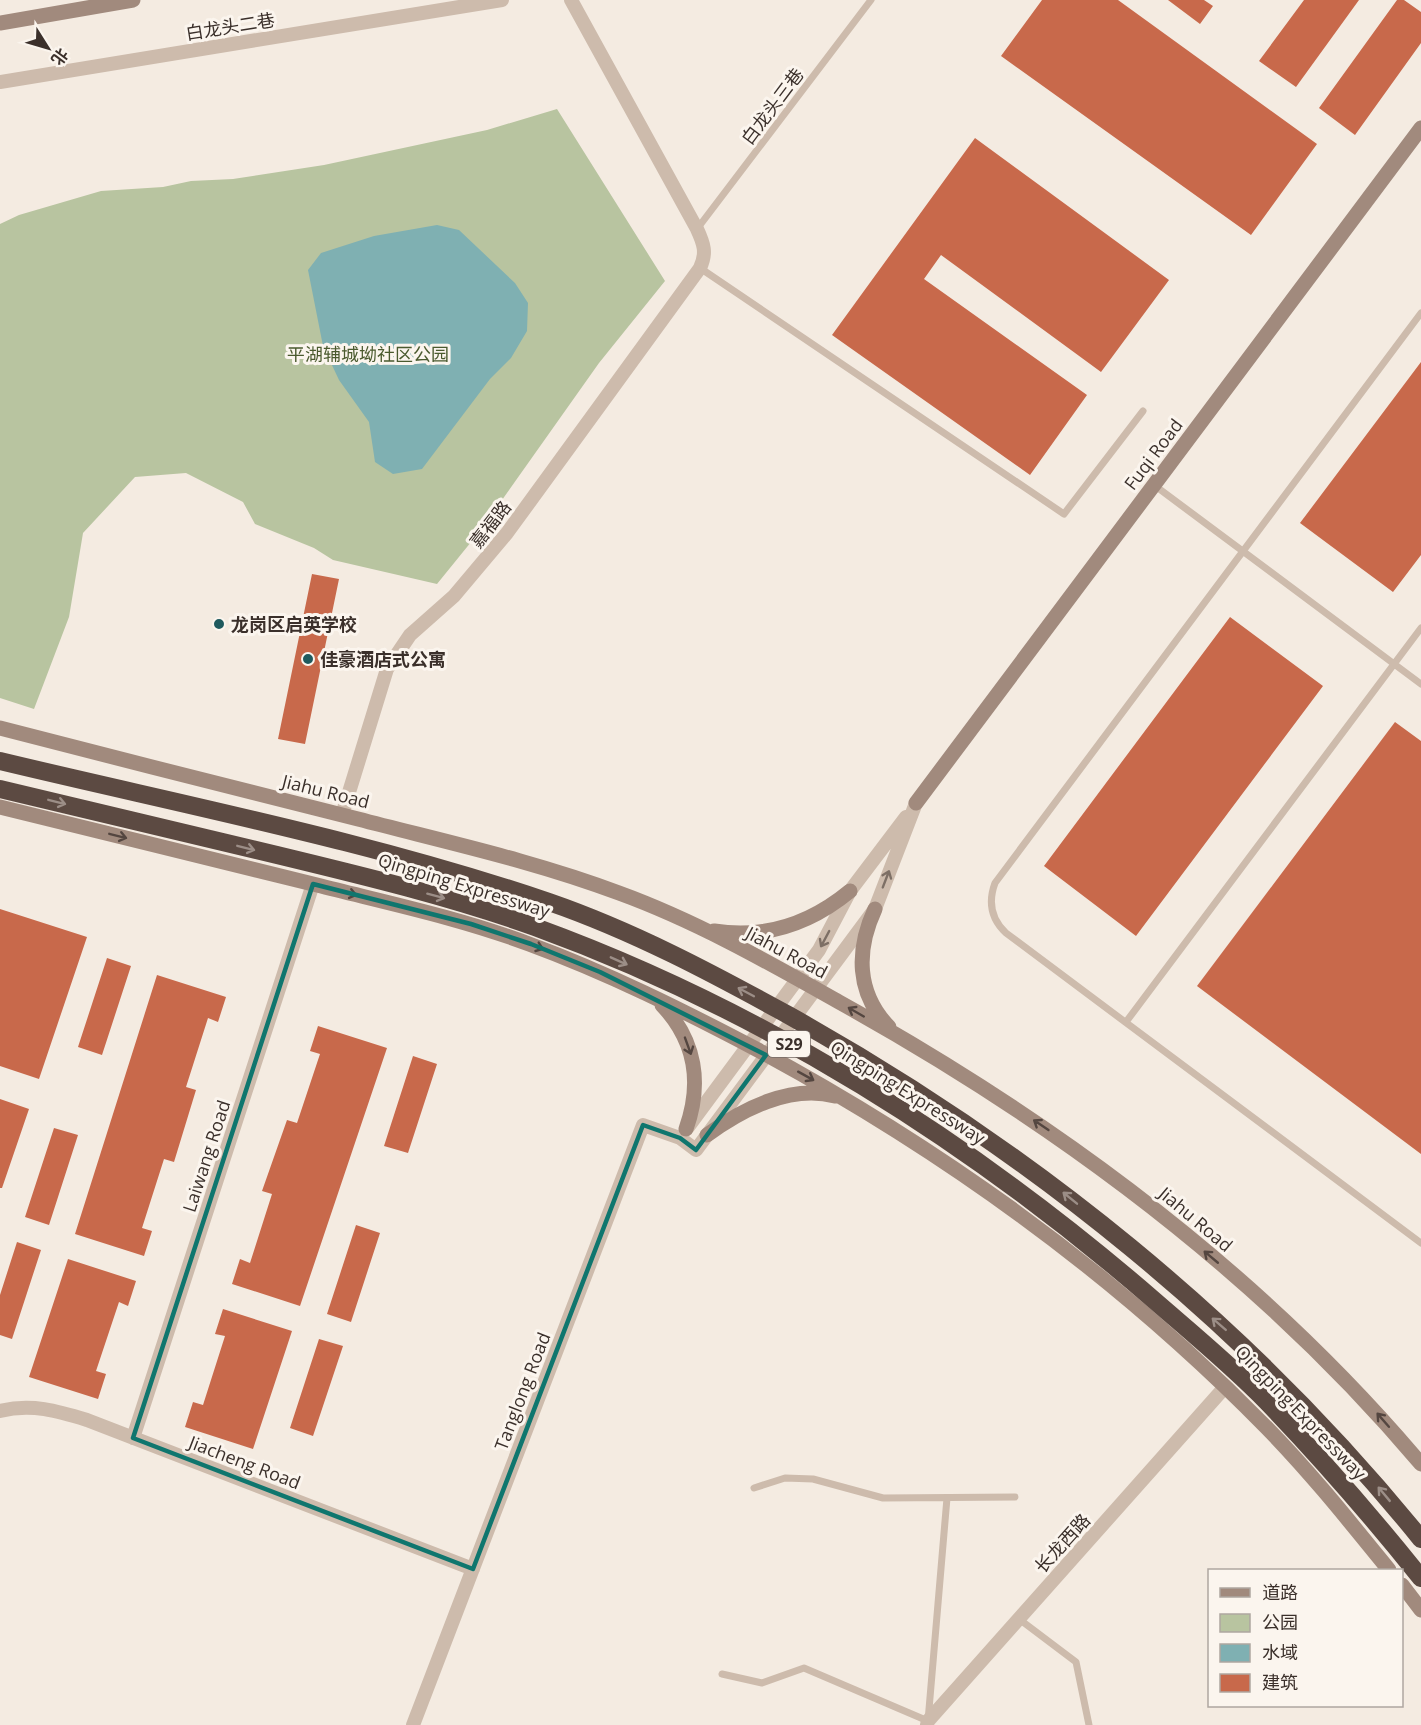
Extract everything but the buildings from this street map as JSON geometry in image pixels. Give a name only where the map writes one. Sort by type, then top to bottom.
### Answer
[{"type":"highway","name":"Qingping Expressway","points":[[0,761],[388,854],[472,878],[552,904],[625,933],[746,992],[889,1074],[954,1115],[1083,1209],[1226,1331],[1273,1375],[1350,1455],[1421,1539]]},
{"type":"highway","name":"Qingping Expressway","points":[[0,789],[459,902],[605,955],[732,1013],[790,1045],[978,1161],[1045,1210],[1117,1268],[1265,1400],[1339,1480],[1421,1578]]},
{"type":"main road","points":[[0,23],[133,0]]},
{"type":"main road","name":"Fuqi Road","points":[[916,803],[1421,128]]},
{"type":"main road","name":"Jiahu Road","points":[[0,728],[564,874],[621,894],[703,930],[798,979],[900,1037],[1033,1119],[1152,1207],[1299,1332],[1364,1398],[1421,1464]]},
{"type":"main road","points":[[0,807],[471,924],[590,968],[749,1045],[848,1099],[981,1184],[1043,1230],[1225,1387],[1270,1431],[1388,1569]]},
{"type":"main road","points":[[703,930],[746,934],[784,928],[819,914],[850,891]]},
{"type":"main road","points":[[874,909],[862,944],[864,978],[877,1011],[900,1037]]},
{"type":"main road","points":[[656,999],[680,1026],[693,1058],[696,1093],[683,1133]]},
{"type":"main road","points":[[707,1135],[743,1112],[778,1099],[829,1094],[848,1099]]},
{"type":"main road","points":[[1403,1588],[1421,1610]]},
{"type":"street","name":"白龙头二巷","points":[[0,82],[484,1],[502,0]]},
{"type":"street","points":[[571,0],[697,229],[705,251],[700,268]]},
{"type":"street","name":"嘉福路","points":[[342,815],[387,669],[397,650],[423,621],[454,596],[507,533],[700,268]]},
{"type":"street","points":[[683,1133],[819,950],[850,891],[916,803]]},
{"type":"street","points":[[707,1135],[874,909],[916,803]]},
{"type":"street","name":"Laiwang Road","points":[[133,1438],[313,885]]},
{"type":"street","name":"Tanglong Road","points":[[413,1725],[643,1125],[683,1133],[696,1150],[707,1135]]},
{"type":"street","name":"长龙西路","points":[[928,1723],[1225,1387]]},
{"type":"street","name":"Jiacheng Road","points":[[0,1411],[30,1406],[57,1410],[473,1569]]},
{"type":"lane","name":"白龙头三巷","points":[[697,229],[871,0]]},
{"type":"lane","points":[[700,268],[1064,514],[1143,411]]},
{"type":"lane","points":[[1421,313],[995,883],[992,892],[992,910],[1000,927],[1421,1243]]},
{"type":"lane","points":[[1154,485],[1421,684]]},
{"type":"lane","points":[[1126,1022],[1421,628]]},
{"type":"lane","points":[[754,1488],[785,1478],[813,1479],[883,1498],[1015,1497]]},
{"type":"lane","points":[[722,1674],[762,1683],[804,1668],[928,1723],[947,1498]]},
{"type":"lane","points":[[1019,1618],[1076,1662],[1089,1725]]},
{"type":"highlighted area","points":[[313,884],[471,924],[531,944],[600,972],[766,1055],[696,1150],[680,1138],[643,1125],[473,1569],[133,1438]]},
{"type":"green space","name":"平湖辅城坳社区公园","points":[[557,109],[665,281],[599,363],[480,531],[437,584],[333,560],[314,548],[255,524],[243,502],[186,473],[135,477],[83,533],[69,617],[34,709],[0,698],[0,224],[19,215],[101,191],[163,187],[191,181],[233,179],[324,165],[487,130]]},
{"type":"water","points":[[437,225],[459,230],[515,283],[528,303],[527,331],[511,358],[490,379],[422,469],[393,474],[375,462],[369,422],[339,380],[323,346],[308,270],[321,253],[374,236]]},
{"type":"place","name":"龙岗区启英学校","points":[[219,624]]},
{"type":"place","name":"佳豪酒店式公寓","points":[[308,659]]}]
